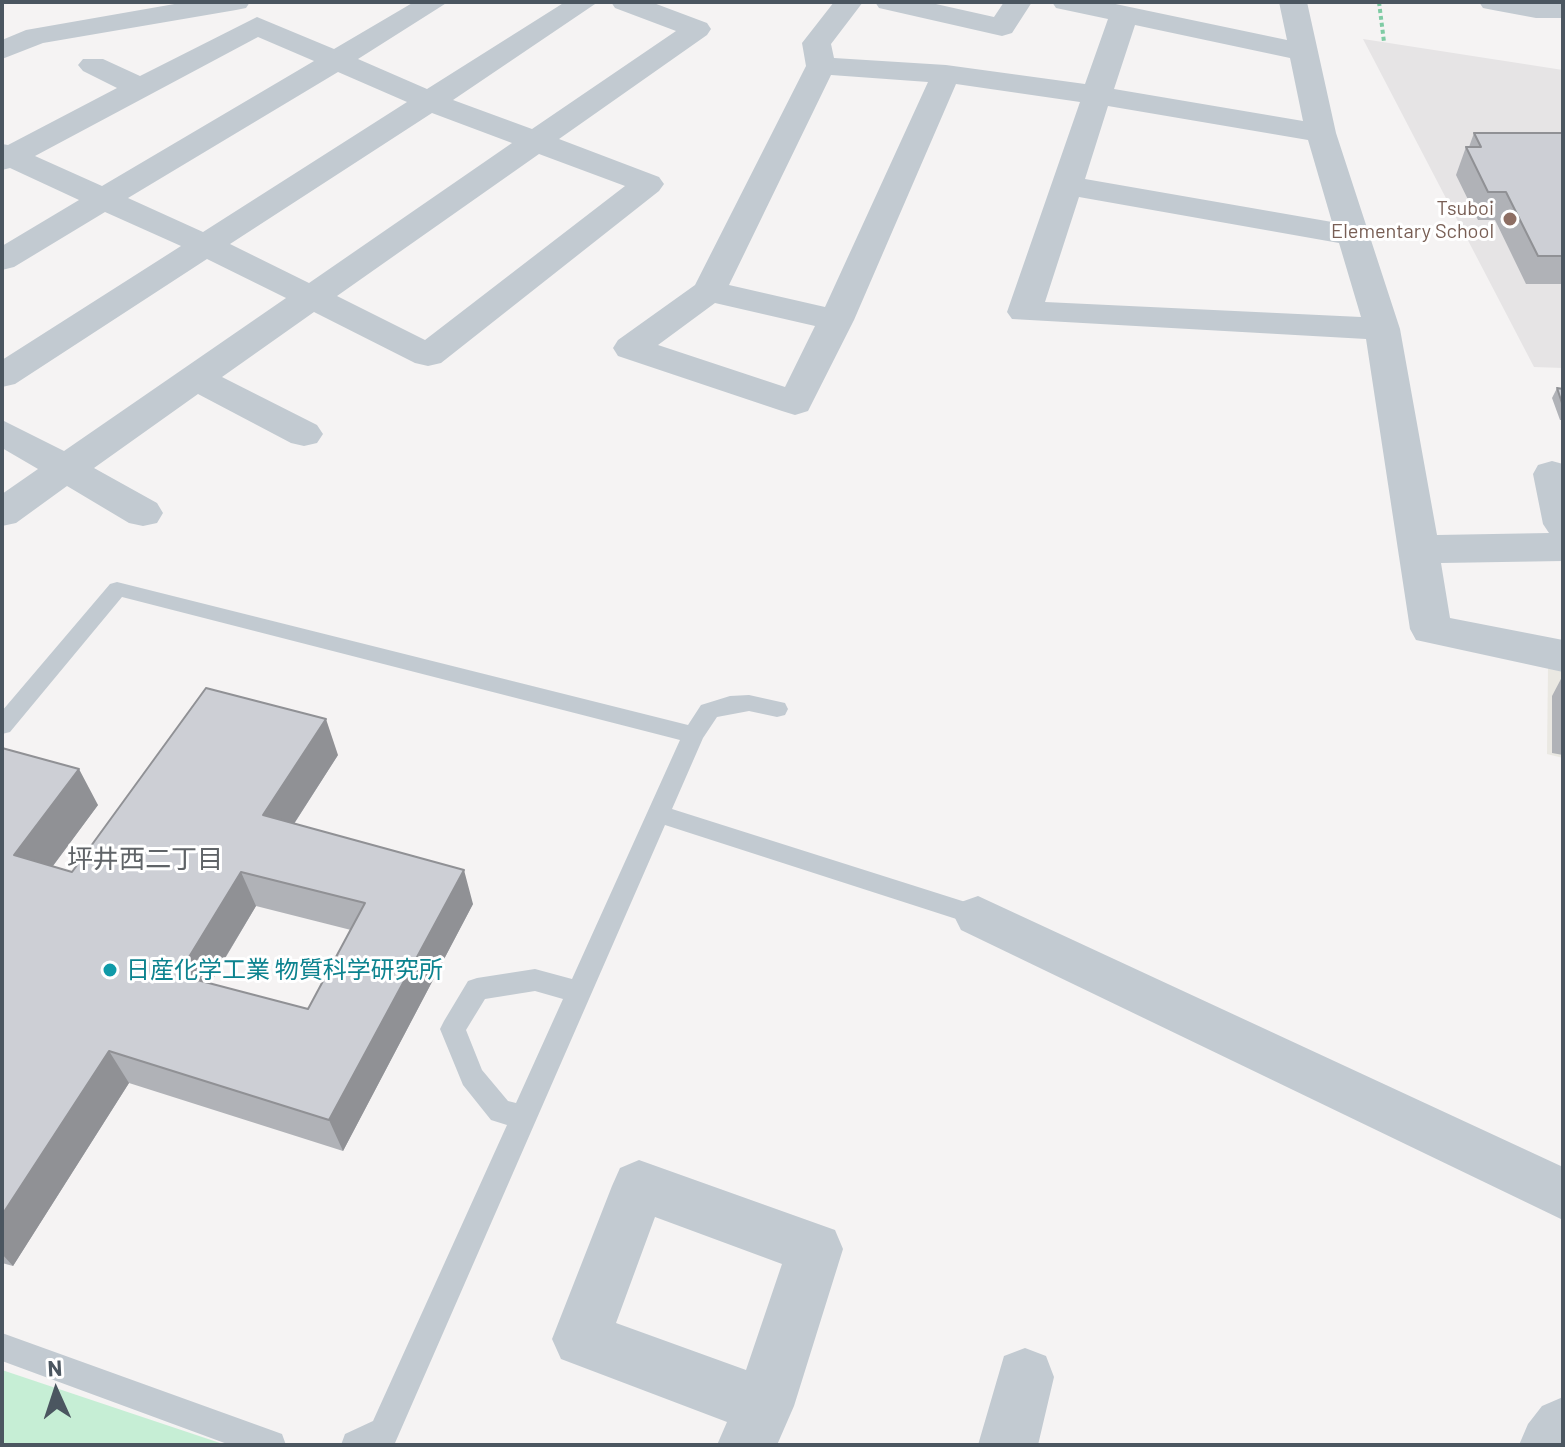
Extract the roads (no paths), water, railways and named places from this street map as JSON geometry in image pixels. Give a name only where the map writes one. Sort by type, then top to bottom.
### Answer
[{"type":"street","points":[[2,50],[36,36],[236,2]]},
{"type":"street","points":[[2,260],[434,2]]},
{"type":"street","points":[[2,376],[584,2]]},
{"type":"street","points":[[2,513],[697,29],[625,2]]},
{"type":"street","points":[[849,2],[816,43],[821,66],[709,291],[631,348],[795,403],[836,320],[946,74]]},
{"type":"street","points":[[889,2],[1002,27],[1018,2]]},
{"type":"street","points":[[1066,2],[1304,52]]},
{"type":"street","points":[[1293,2],[1321,133],[1382,329],[1431,629],[1563,656]]},
{"type":"street","points":[[1493,2],[1536,10],[1563,10]]},
{"type":"street","points":[[13,14],[36,36]]},
{"type":"street","points":[[1124,14],[1024,312],[1382,329]]},
{"type":"street","points":[[257,26],[429,101],[648,184],[428,355],[205,245],[5,157],[257,26]]},
{"type":"street","points":[[93,65],[140,88]]},
{"type":"street","points":[[821,66],[946,74],[1097,95],[1321,133]]},
{"type":"street","points":[[1066,185],[1353,236]]},
{"type":"street","points":[[709,291],[836,320]]},
{"type":"street","points":[[197,379],[304,434]]},
{"type":"street","points":[[2,432],[143,513]]},
{"type":"street","points":[[1552,474],[1563,524]]},
{"type":"street","points":[[1419,549],[1563,547]]},
{"type":"street","points":[[978,916],[1563,1194]]},
{"type":"street","points":[[1008,1445],[1025,1377]]},
{"type":"street","points":[[1549,1445],[1563,1427]]},
{"type":"lane","points":[[2,726],[117,589],[693,735]]},
{"type":"lane","points":[[356,1445],[384,1432],[693,735],[709,711],[730,704],[749,703],[777,709]]},
{"type":"lane","points":[[658,814],[978,916]]},
{"type":"lane","points":[[523,1117],[500,1111],[484,1093],[472,1077],[453,1029],[477,989],[535,980],[579,992]]},
{"type":"lane","points":[[2,1347],[271,1445]]},
{"type":"place","name":"Tsuboi Elementary School","points":[[1510,219]]},
{"type":"place","name":"日産化学工業 物質科学研究所","points":[[110,970]]},
{"type":"district","name":"坪井西二丁目","points":[[145,859]]}]
